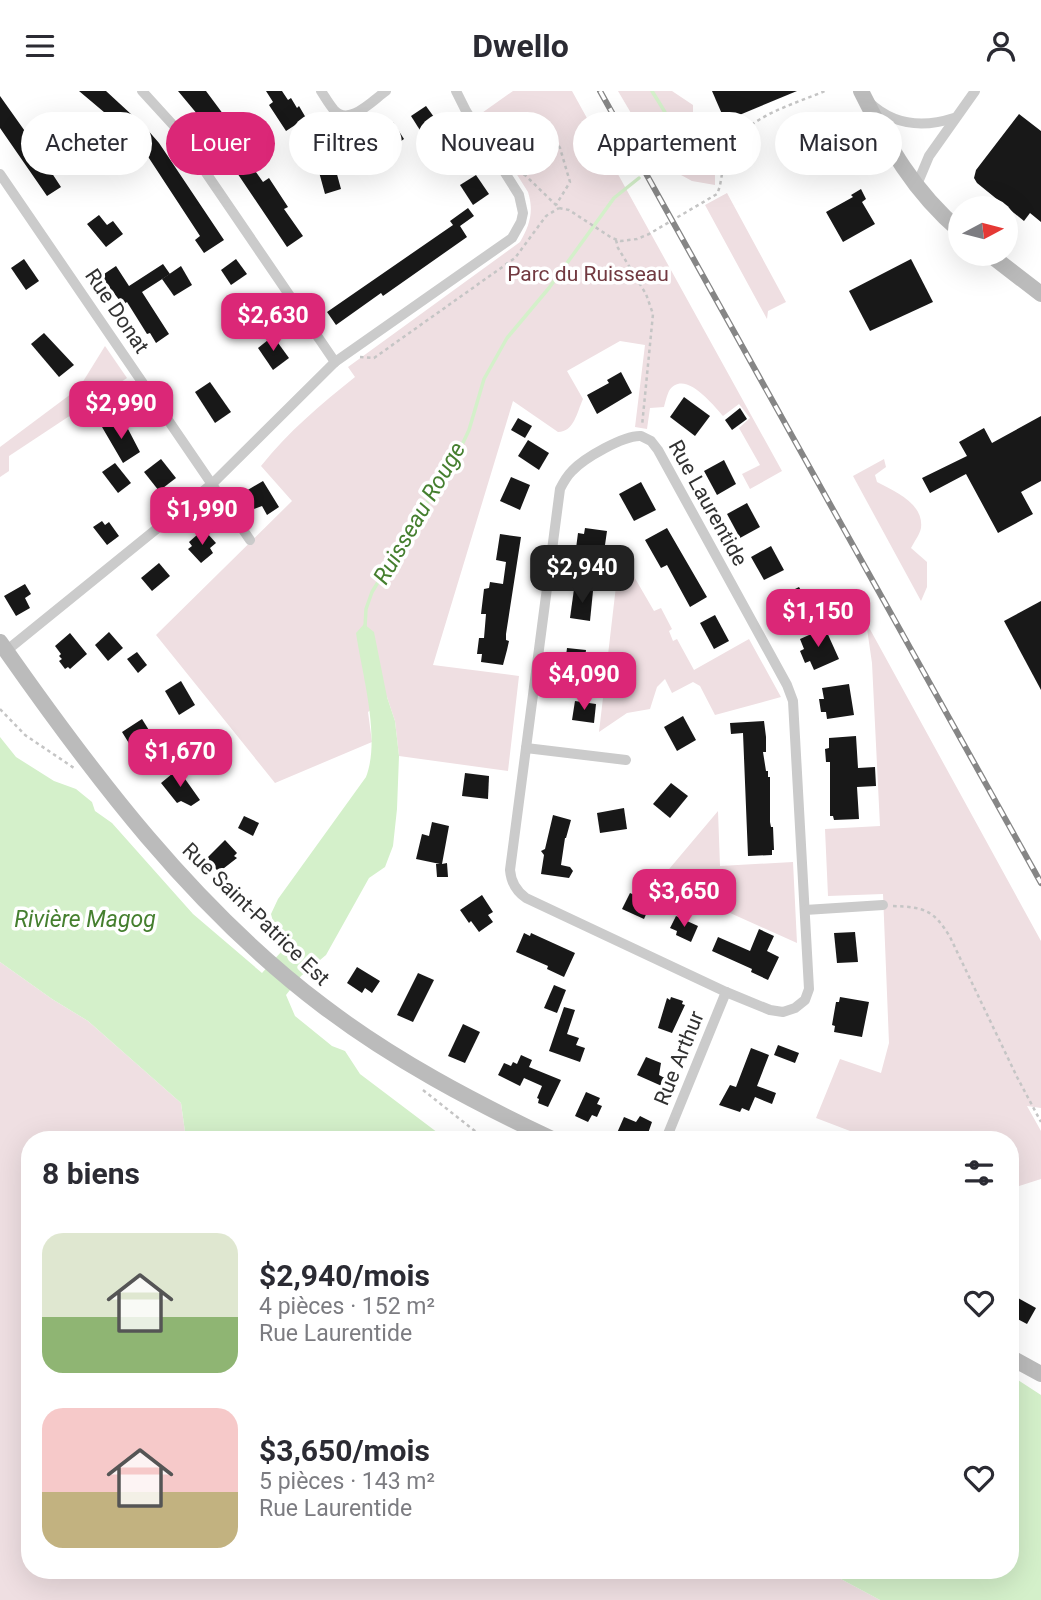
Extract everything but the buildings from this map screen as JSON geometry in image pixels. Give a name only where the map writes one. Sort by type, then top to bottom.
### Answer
[{"type":"street","points":[[142,91],[174,126],[335,362]]},
{"type":"street","points":[[321,91],[334,110],[346,116],[355,113],[386,91]]},
{"type":"street","points":[[456,91],[467,112]]},
{"type":"street","points":[[916,187],[929,156],[975,91]]},
{"type":"street","points":[[862,94],[883,113],[905,122],[930,124],[954,118]]},
{"type":"street","points":[[862,94],[899,162],[916,187],[948,219]]},
{"type":"street","name":"Rue Donat","points":[[0,174],[250,540]]},
{"type":"street","points":[[3,646],[212,484],[335,362],[512,238],[521,222],[522,204],[507,175]]},
{"type":"street","points":[[1005,266],[1041,294]]},
{"type":"street","name":"Rue Laurentide","points":[[641,436],[651,441],[658,450],[791,695],[809,989],[801,1005],[789,1011],[776,1011],[726,992],[526,898],[512,881],[510,870],[560,489],[568,475],[579,465],[627,437],[641,436]]},
{"type":"street","name":"Rue Saint-Patrice Est","points":[[3,646],[92,770],[152,843],[270,962],[340,1019],[400,1060],[481,1105],[535,1131]]},
{"type":"street","points":[[526,748],[626,760]]},
{"type":"street","points":[[805,910],[883,905]]},
{"type":"street","name":"Rue Arthur","points":[[669,1131],[726,992]]},
{"type":"street","points":[[1019,1362],[1041,1374]]},
{"type":"path","points":[[525,175],[557,206],[584,218],[616,240],[632,240],[714,196],[720,188],[725,158],[738,136],[759,120],[825,91]]},
{"type":"path","points":[[379,355],[515,258],[546,216],[557,206],[570,182],[559,146]]},
{"type":"path","points":[[616,240],[653,314],[641,436]]},
{"type":"path","points":[[0,709],[24,735],[59,760],[80,772],[92,770]]},
{"type":"path","points":[[883,905],[920,907],[939,919],[1041,1122]]},
{"type":"path","points":[[414,1082],[475,1131]]},
{"type":"green space","name":"Parc du Ruisseau","points":[[513,91],[572,91],[584,112],[573,112],[573,175],[618,175],[782,471],[750,489],[742,474],[760,465],[739,428],[750,418],[739,404],[723,416],[690,386],[675,385],[669,391],[664,407],[650,408],[647,429],[635,427],[645,345],[620,341],[567,371],[583,399],[568,429],[558,432],[513,401],[433,665],[519,676],[508,771],[399,756],[395,721],[387,697],[368,712],[372,742],[275,783],[156,635],[292,501],[261,466],[305,419],[355,377],[348,367],[520,242],[530,218],[531,205],[528,192],[517,175],[559,175],[559,112],[483,112]]},
{"type":"green space","points":[[618,91],[672,91],[693,105],[693,112],[630,112]]},
{"type":"green space","points":[[681,175],[715,175],[715,185],[692,181]]},
{"type":"green space","points":[[727,193],[786,302],[768,311],[767,319],[705,205]]},
{"type":"green space","points":[[105,346],[127,378],[9,456],[9,471],[0,477],[0,447],[79,388]]},
{"type":"green space","points":[[884,459],[886,467],[875,475],[877,482],[906,499],[921,519],[921,528],[911,548],[927,562],[927,587],[921,601],[853,476]]},
{"type":"green space","points":[[629,568],[654,611],[661,608],[672,629],[669,631],[673,641],[677,639],[694,670],[749,639],[781,697],[715,715],[700,686],[693,682],[672,693],[665,679],[657,687],[650,709],[627,713],[599,732],[618,569]]},
{"type":"green space","points":[[866,622],[1041,941],[1041,1108],[1027,1106],[1041,1131],[1041,1179],[1019,1186],[1019,1131],[850,1131],[816,1118],[840,1059],[881,1073],[889,1043],[883,894],[828,896],[825,829],[880,826],[872,663]]},
{"type":"green space","points":[[718,811],[720,866],[793,862],[797,943],[659,881]]},
{"type":"green space","points":[[0,962],[88,1021],[181,1103],[185,1131],[21,1131],[21,1579],[841,1579],[880,1600],[0,1600]]},
{"type":"water","name":"Rivière Magog","points":[[364,624],[374,632],[387,697],[395,721],[399,756],[393,846],[385,867],[369,878],[326,955],[301,976],[286,995],[295,1016],[332,1046],[345,1051],[360,1074],[435,1131],[185,1131],[181,1103],[88,1021],[0,962],[0,737],[16,757],[54,781],[76,789],[92,802],[95,811],[112,823],[193,914],[262,973],[281,952],[271,914],[278,899],[366,777],[372,744],[371,725],[356,633]]},
{"type":"water","points":[[1019,1381],[1041,1395],[1041,1600],[880,1600],[841,1579],[1019,1579]]},
{"type":"waterway","name":"Ruisseau Rouge","points":[[652,91],[664,112]]},
{"type":"waterway","name":"Ruisseau Rouge","points":[[365,627],[366,609],[372,592],[460,449],[469,430],[484,379],[507,338],[549,288],[614,198],[639,178]]},
{"type":"railway","points":[[600,91],[1041,883]]}]
